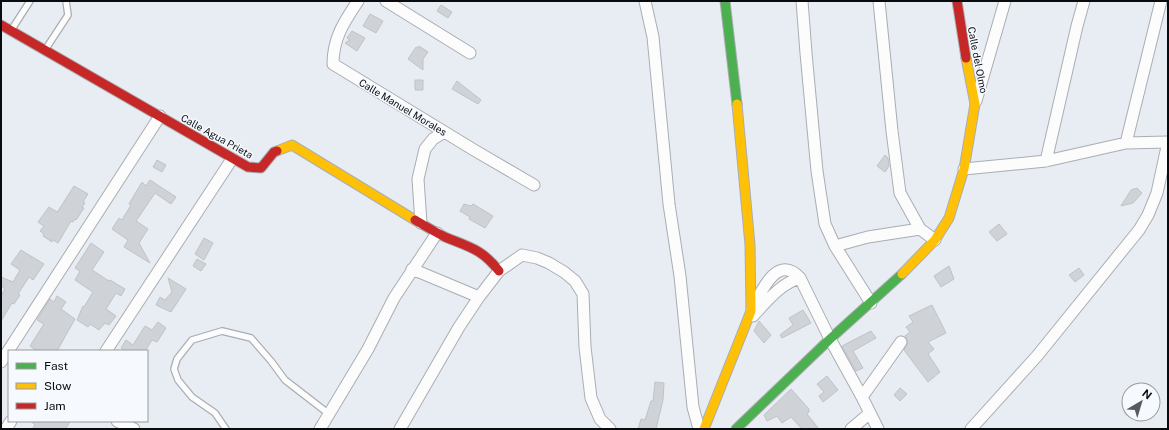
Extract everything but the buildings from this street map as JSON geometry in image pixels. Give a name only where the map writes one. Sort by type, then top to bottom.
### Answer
[{"type":"street","name":"Calle Manuel Morales","points":[[358,1],[339,33],[333,51],[333,64],[534,185]]},
{"type":"street","points":[[386,1],[470,53]]},
{"type":"street","points":[[645,1],[653,37],[669,204],[680,276],[693,407],[698,429]]},
{"type":"street","points":[[725,1],[750,245],[751,311]]},
{"type":"street","points":[[802,1],[817,171],[825,224],[835,246],[871,303]]},
{"type":"street","points":[[880,1],[892,131],[900,193],[920,229],[935,240]]},
{"type":"street","name":"Calle del Olmo","points":[[736,429],[830,339],[914,263],[935,240],[949,218],[964,170],[975,104],[956,1]]},
{"type":"street","points":[[975,104],[1005,1]]},
{"type":"street","points":[[1046,161],[1084,1]]},
{"type":"street","points":[[1126,143],[1161,1]]},
{"type":"street","name":"Calle Agua Prieta","points":[[1,25],[248,168],[261,168],[274,152],[292,145],[437,233],[481,251],[493,261],[499,271]]},
{"type":"street","points":[[9,350],[160,116]]},
{"type":"street","points":[[421,223],[418,179],[425,149],[433,139],[444,132]]},
{"type":"street","points":[[964,170],[1046,161],[1126,143],[1168,142],[1157,193],[1148,215],[1139,230],[1037,356],[971,429]]},
{"type":"street","points":[[107,350],[232,159]]},
{"type":"street","points":[[835,246],[868,237],[920,229]]},
{"type":"street","points":[[320,429],[368,349],[391,303],[437,233]]},
{"type":"street","points":[[400,429],[459,327],[479,297],[499,271],[522,255],[537,258],[549,263],[575,281],[583,294],[585,347],[591,398],[600,419],[610,429]]},
{"type":"street","points":[[412,269],[479,297]]},
{"type":"street","points":[[704,429],[748,322],[751,311],[767,281],[773,274],[784,270],[794,272],[800,278],[830,339],[878,429]]},
{"type":"street","points":[[748,322],[766,302],[781,289],[792,280],[800,278]]},
{"type":"street","points":[[862,397],[901,342]]},
{"type":"street","points":[[1,362],[8,351]]},
{"type":"street","points":[[851,429],[870,413]]},
{"type":"street","points":[[119,422],[134,429]]},
{"type":"lane","points":[[10,31],[30,1]]},
{"type":"lane","points":[[45,51],[68,16],[66,1]]},
{"type":"lane","points":[[226,429],[215,413],[192,397],[178,380],[174,369],[177,359],[192,340],[222,331],[251,338],[285,380],[329,414]]},
{"type":"traffic: fast","points":[[725,1],[737,104]]},
{"type":"traffic: fast","points":[[736,429],[830,339],[902,274]]},
{"type":"traffic: slow","points":[[902,274],[935,240],[949,218],[964,169],[975,104],[966,58]]},
{"type":"traffic: slow","points":[[704,429],[751,311],[750,245],[737,104]]},
{"type":"traffic: slow","points":[[277,151],[292,145],[415,220]]},
{"type":"traffic: jam","points":[[957,1],[966,58]]},
{"type":"traffic: jam","points":[[1,25],[248,167],[261,168],[274,152],[277,151]]},
{"type":"traffic: jam","points":[[415,220],[445,237],[481,253],[499,271]]}]
